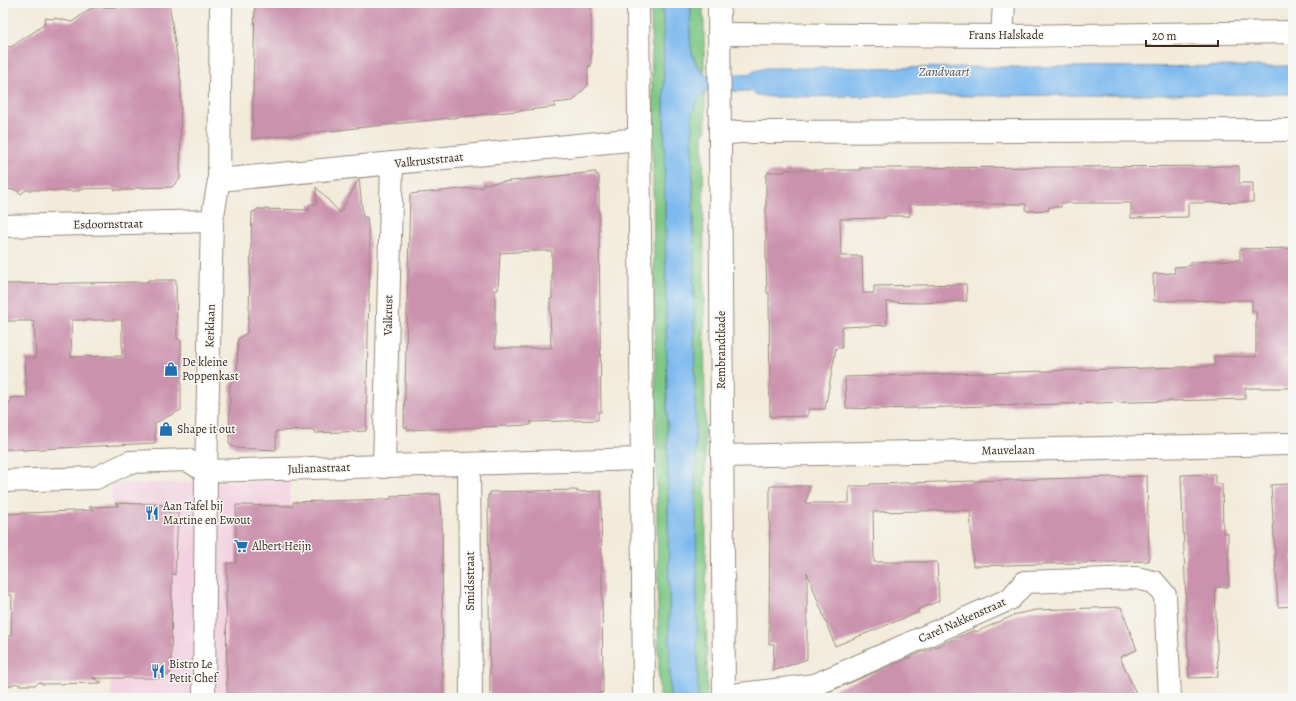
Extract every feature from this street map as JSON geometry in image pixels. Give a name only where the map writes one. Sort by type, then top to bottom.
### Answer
[{"type":"street","name":"Kerklaan","points":[[204,698],[206,471],[212,221],[219,180],[221,3]]},
{"type":"street","points":[[638,3],[644,698]]},
{"type":"street","name":"Rembrandtkade","points":[[719,3],[724,697]]},
{"type":"street","points":[[1002,36],[1004,3]]},
{"type":"street","name":"Frans Halskade","points":[[719,34],[1002,36],[1293,32]]},
{"type":"street","points":[[720,134],[739,132],[1293,130]]},
{"type":"street","name":"Valkruststraat","points":[[219,180],[640,139]]},
{"type":"street","name":"Valkrust","points":[[384,467],[392,163]]},
{"type":"street","name":"Esdoornstraat","points":[[3,226],[212,221]]},
{"type":"street","name":"Mauvelaan","points":[[722,456],[1293,444]]},
{"type":"street","name":"Julianastraat","points":[[206,471],[469,465],[642,459]]},
{"type":"street","points":[[3,481],[96,478],[130,462],[187,460],[206,471]]},
{"type":"street","name":"Smidsstraat","points":[[469,465],[471,698]]},
{"type":"street","name":"Carel Nakkenstraat","points":[[724,697],[815,685],[1010,599],[1025,582],[1136,578],[1154,582],[1165,595],[1170,698]]},
{"type":"shaded area","points":[[290,480],[288,698],[111,698],[112,484]]},
{"type":"green space","points":[[651,3],[663,3],[670,698],[659,698]]},
{"type":"green space","points":[[691,3],[703,3],[704,72],[698,66],[694,58],[690,40]]},
{"type":"green space","points":[[705,93],[706,132],[703,132],[707,698],[698,698],[692,113],[700,97]]},
{"type":"water","name":"Zandvaart","points":[[663,3],[691,3],[690,41],[694,59],[698,67],[704,72],[705,75],[750,74],[751,72],[766,68],[1293,66],[1293,94],[770,97],[757,95],[751,91],[705,92],[696,103],[692,113],[698,698],[670,698]]},
{"type":"building","points":[[153,3],[169,3],[181,83],[180,179],[172,187],[135,188],[133,190],[115,190],[113,188],[80,189],[79,191],[26,190],[21,194],[16,190],[3,189],[3,46],[11,47],[44,25],[45,18],[54,18],[72,22],[91,8],[124,7]]},
{"type":"building","points":[[255,3],[591,3],[591,66],[588,66],[588,85],[573,101],[554,103],[555,107],[252,139]]},
{"type":"building","points":[[1239,166],[1239,183],[1253,183],[1253,202],[1188,203],[1188,217],[1131,218],[1131,203],[1061,203],[1061,207],[1049,207],[1049,210],[1026,211],[1026,204],[910,204],[910,216],[840,219],[841,256],[862,256],[863,293],[874,293],[874,286],[966,284],[967,301],[919,303],[886,302],[887,325],[842,327],[842,348],[836,348],[825,409],[808,409],[808,416],[770,417],[769,293],[767,293],[766,261],[766,175],[768,172],[785,172],[785,170],[860,170],[860,168]]},
{"type":"building","points":[[596,172],[596,175],[599,175],[601,412],[598,412],[598,420],[531,422],[531,425],[407,430],[407,427],[404,427],[410,194],[483,187],[483,184]],"holes":[[[552,251],[552,299],[550,299],[551,348],[495,348],[495,290],[498,290],[500,253]]]},
{"type":"building","points":[[359,179],[363,217],[367,217],[370,245],[366,431],[315,433],[315,430],[276,431],[276,450],[236,448],[229,444],[230,384],[237,378],[238,339],[247,333],[252,212],[256,211],[257,209],[309,210],[309,204],[317,204],[316,187],[340,213]]},
{"type":"building","points":[[1293,248],[1293,388],[1245,388],[1245,399],[878,409],[846,408],[845,377],[1215,366],[1214,356],[1256,357],[1256,311],[1252,311],[1252,300],[1154,301],[1153,274],[1175,273],[1174,267],[1190,266],[1190,262],[1240,260],[1240,249]]},
{"type":"building","points":[[148,280],[176,280],[177,338],[181,342],[181,410],[155,423],[155,443],[22,450],[23,449],[3,449],[3,403],[10,403],[10,398],[27,397],[25,358],[36,358],[34,321],[3,321],[3,284],[148,282]],"holes":[[[72,320],[122,320],[122,356],[71,357]]]},
{"type":"building","points":[[1215,474],[1215,484],[1222,484],[1223,533],[1228,533],[1229,587],[1215,587],[1218,677],[1189,678],[1181,475]]},
{"type":"building","points":[[1147,476],[1149,561],[973,566],[970,510],[873,512],[874,562],[937,562],[939,601],[917,610],[919,612],[835,646],[807,572],[807,659],[773,671],[774,644],[769,644],[770,486],[810,486],[806,503],[849,503],[849,486],[870,486],[870,484]]},
{"type":"building","points":[[1289,484],[1289,488],[1293,488],[1293,606],[1278,607],[1271,485]]},
{"type":"building","points":[[577,490],[577,492],[601,491],[603,692],[600,693],[601,698],[490,698],[488,495],[490,495],[490,492]]},
{"type":"building","points":[[440,494],[442,519],[443,698],[227,698],[227,563],[236,563],[236,505],[293,506],[293,502],[391,499],[391,496]]},
{"type":"building","points":[[115,503],[168,505],[168,513],[178,513],[175,575],[172,573],[171,672],[169,672],[169,675],[163,675],[163,678],[93,678],[102,683],[42,684],[39,682],[36,685],[19,685],[16,683],[3,689],[3,636],[11,636],[12,595],[3,595],[3,514],[94,510],[88,507],[119,506]]},
{"type":"building","points":[[1121,607],[1137,650],[1120,657],[1138,698],[814,698],[975,630],[976,632],[1017,614],[1036,610]]},
{"type":"place","name":"De kleine Poppenkast","points":[[171,369]]},
{"type":"place","name":"Shape it out","points":[[166,429]]},
{"type":"place","name":"Aan Tafel bij Martine en Ewout","points":[[152,513]]},
{"type":"place","name":"Albert Heijn","points":[[241,546]]},
{"type":"place","name":"Bistro Le Petit Chef","points":[[158,671]]}]
